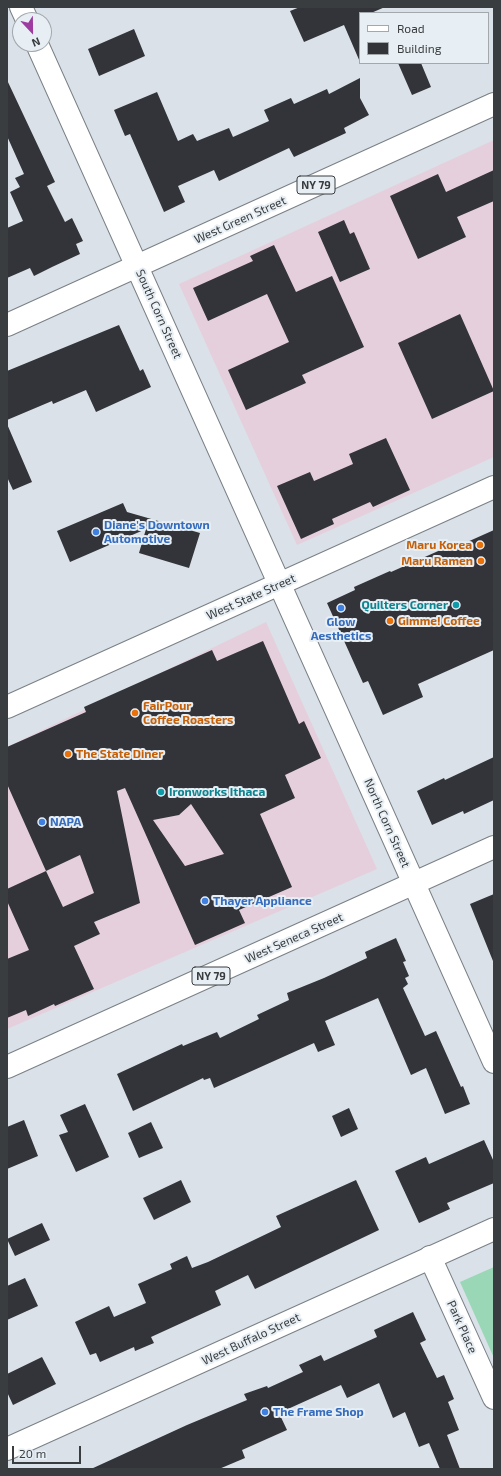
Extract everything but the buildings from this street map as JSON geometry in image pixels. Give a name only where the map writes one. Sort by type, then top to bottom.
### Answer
[{"type":"main road","name":"South Corn Street","points":[[42,52],[279,584]]},
{"type":"main road","name":"West Green Street","points":[[7,325],[494,104]]},
{"type":"main road","name":"West State Street","points":[[7,707],[494,487]]},
{"type":"main road","name":"North Corn Street","points":[[279,584],[494,1062]]},
{"type":"main road","name":"West Seneca Street","points":[[7,1067],[494,847]]},
{"type":"main road","name":"West Buffalo Street","points":[[7,1449],[494,1228]]},
{"type":"main road","name":"Park Place","points":[[430,1257],[494,1398]]},
{"type":"shaded area","points":[[494,140],[494,457],[297,545],[179,284]]},
{"type":"shaded area","points":[[266,622],[377,869],[7,1029],[7,747]]},
{"type":"green space","points":[[494,1267],[494,1358],[460,1282]]},
{"type":"place","name":"Diane's Downtown Automotive","points":[[96,532]]},
{"type":"place","name":"Maru Korea","points":[[480,545]]},
{"type":"place","name":"Maru Ramen","points":[[481,561]]},
{"type":"place","name":"Quilters Corner","points":[[456,605]]},
{"type":"place","name":"Glow Aesthetics","points":[[341,608]]},
{"type":"place","name":"Gimme! Coffee","points":[[390,621]]},
{"type":"place","name":"FairPour Coffee Roasters","points":[[135,713]]},
{"type":"place","name":"The State Diner","points":[[68,754]]},
{"type":"place","name":"Ironworks Ithaca","points":[[161,792]]},
{"type":"place","name":"NAPA","points":[[42,822]]},
{"type":"place","name":"Thayer Appliance","points":[[205,901]]},
{"type":"place","name":"The Frame Shop","points":[[265,1412]]}]
